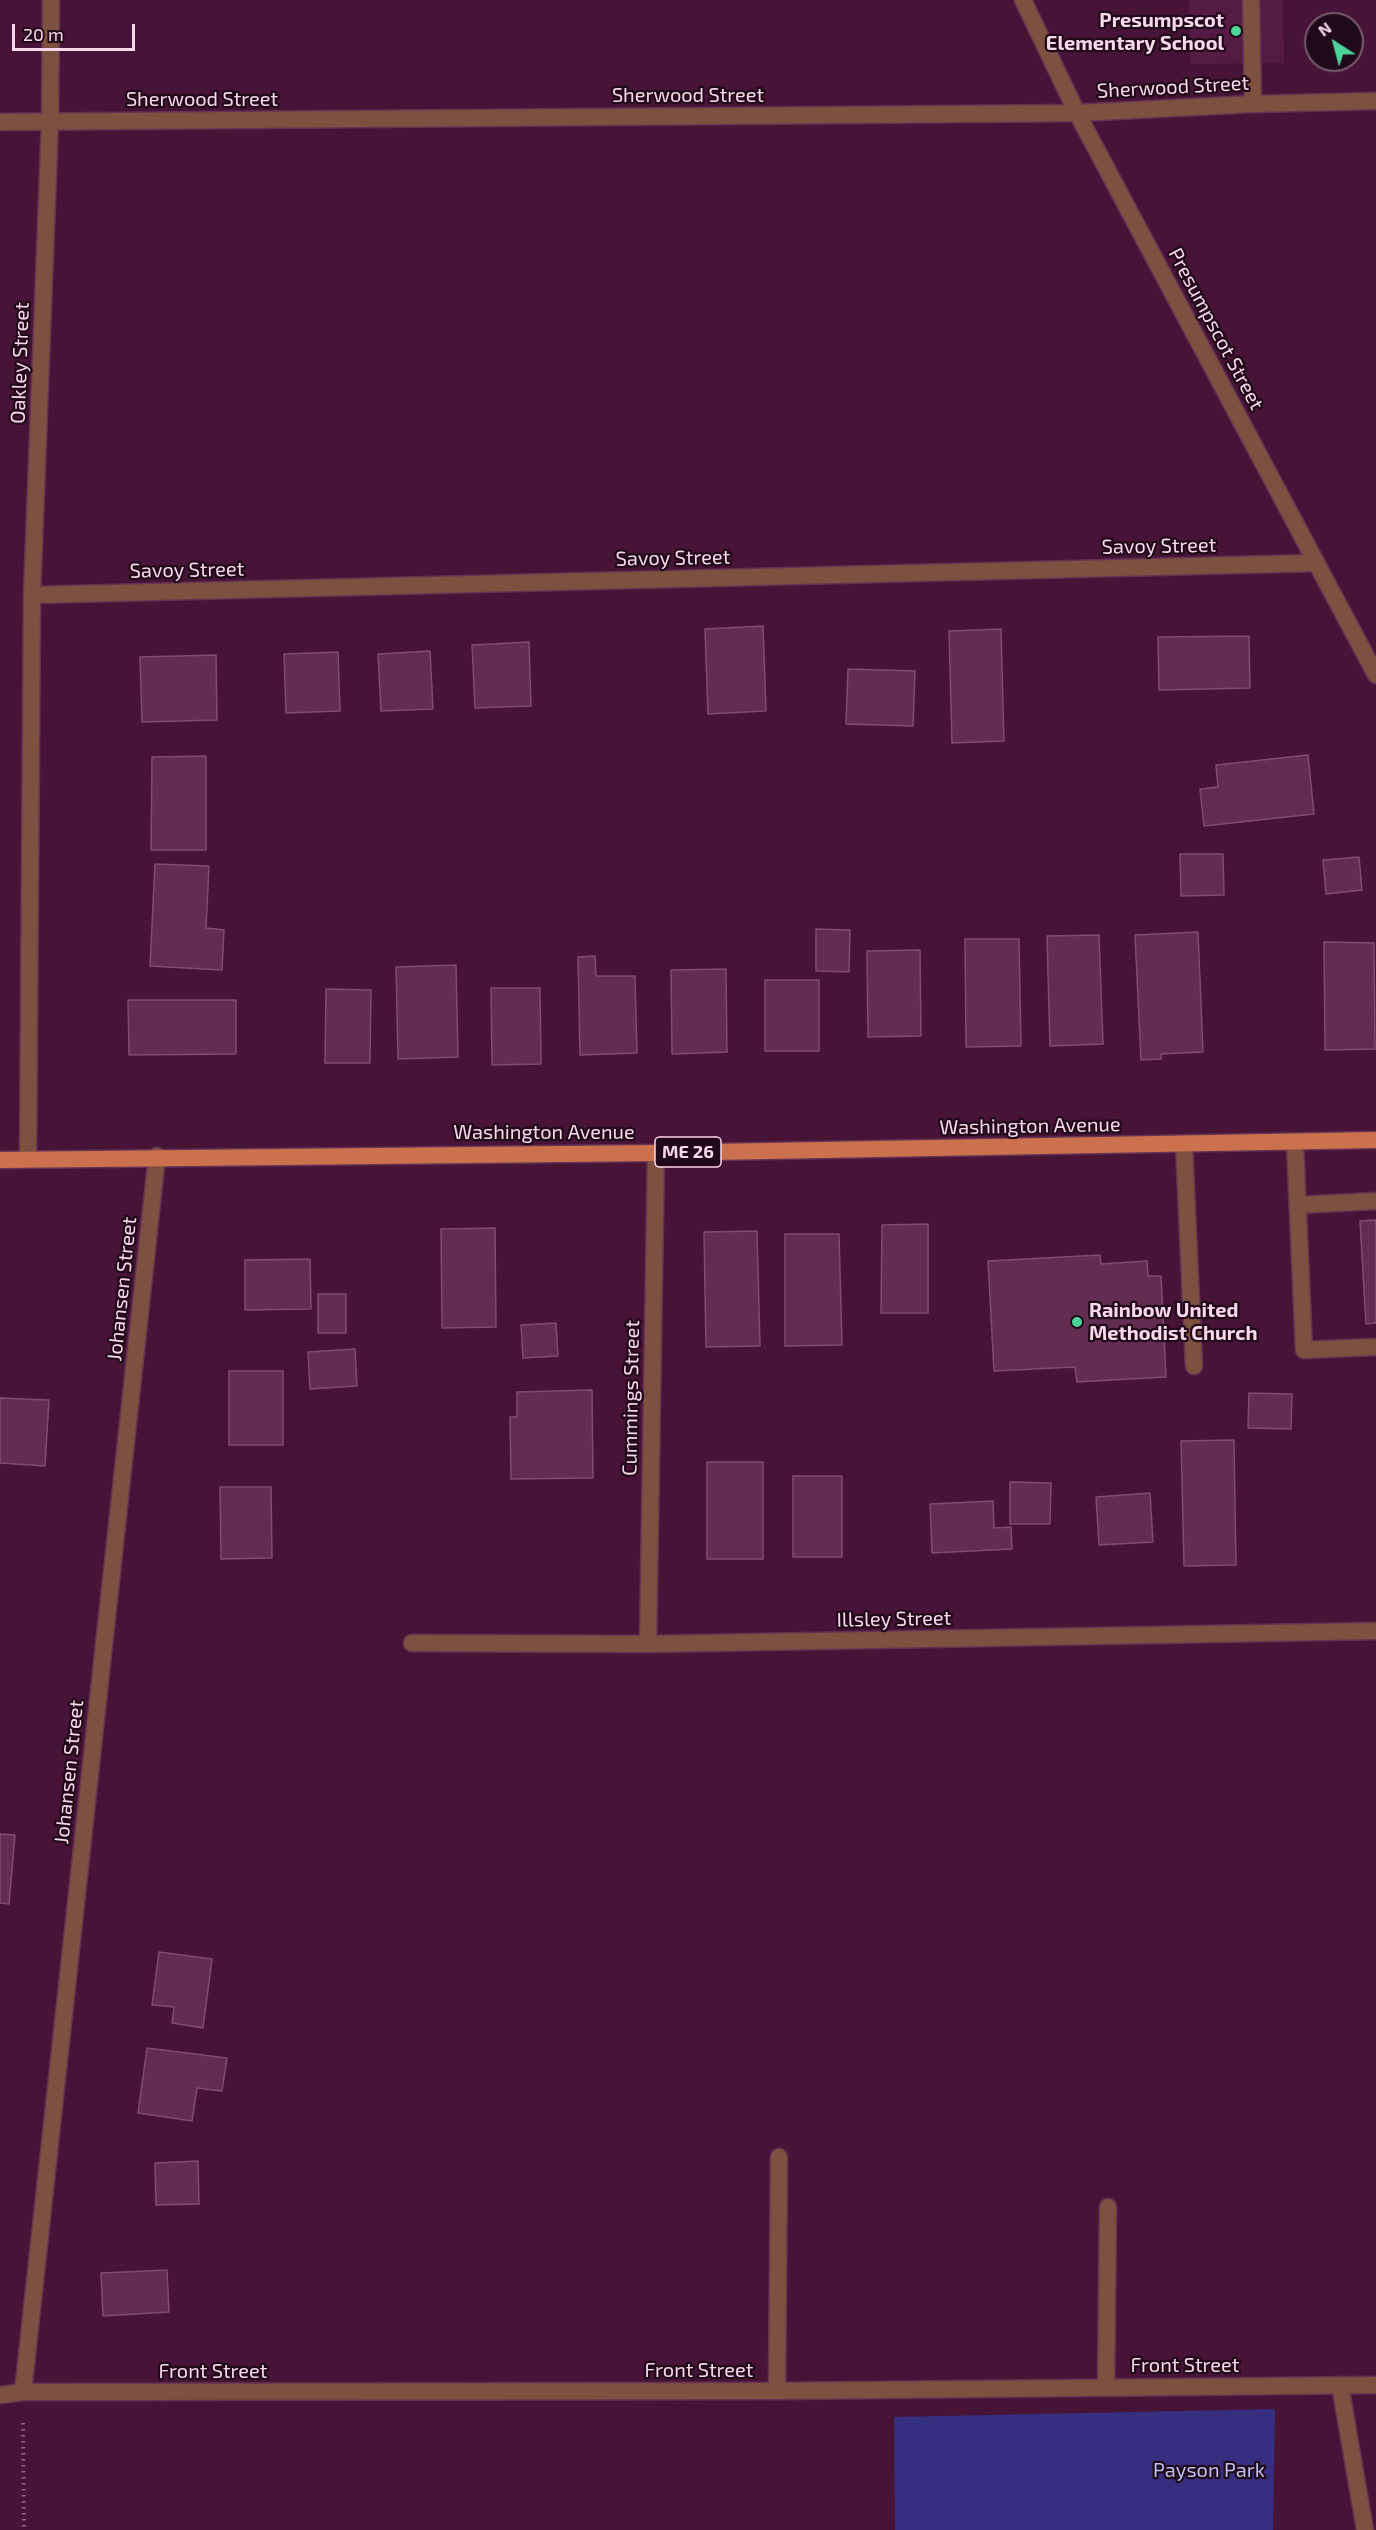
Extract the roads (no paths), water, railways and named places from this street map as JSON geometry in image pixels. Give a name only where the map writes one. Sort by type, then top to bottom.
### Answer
[{"type":"main road","name":"Washington Avenue","points":[[0,1160],[157,1156],[656,1153],[1376,1140]]},
{"type":"street","name":"Oakley Street","points":[[28,1159],[32,595],[50,121],[51,0]]},
{"type":"street","name":"Presumpscot Street","points":[[1023,0],[1077,113],[1376,675]]},
{"type":"street","points":[[1251,0],[1253,104]]},
{"type":"street","name":"Sherwood Street","points":[[0,122],[1077,113],[1253,104],[1376,101]]},
{"type":"street","name":"Savoy Street","points":[[32,595],[1316,563]]},
{"type":"street","points":[[1295,1143],[1304,1350],[1374,1347]]},
{"type":"street","points":[[1184,1144],[1194,1366]]},
{"type":"street","name":"Cummings Street","points":[[648,1644],[656,1153]]},
{"type":"street","name":"Johansen Street","points":[[23,2392],[157,1156]]},
{"type":"street","points":[[1298,1205],[1376,1201]]},
{"type":"street","name":"Illsley Street","points":[[412,1643],[648,1644],[1376,1631]]},
{"type":"street","points":[[777,2391],[779,2157]]},
{"type":"street","points":[[1106,2386],[1108,2206]]},
{"type":"street","points":[[1340,2385],[1365,2530]]},
{"type":"street","name":"Front Street","points":[[0,2395],[23,2392],[777,2391],[1376,2385]]},
{"type":"place","name":"Presumpscot Elementary School","points":[[1236,31]]},
{"type":"place","name":"Rainbow United Methodist Church","points":[[1077,1322]]},
{"type":"park label","name":"Payson Park","points":[[1209,2470]]}]
